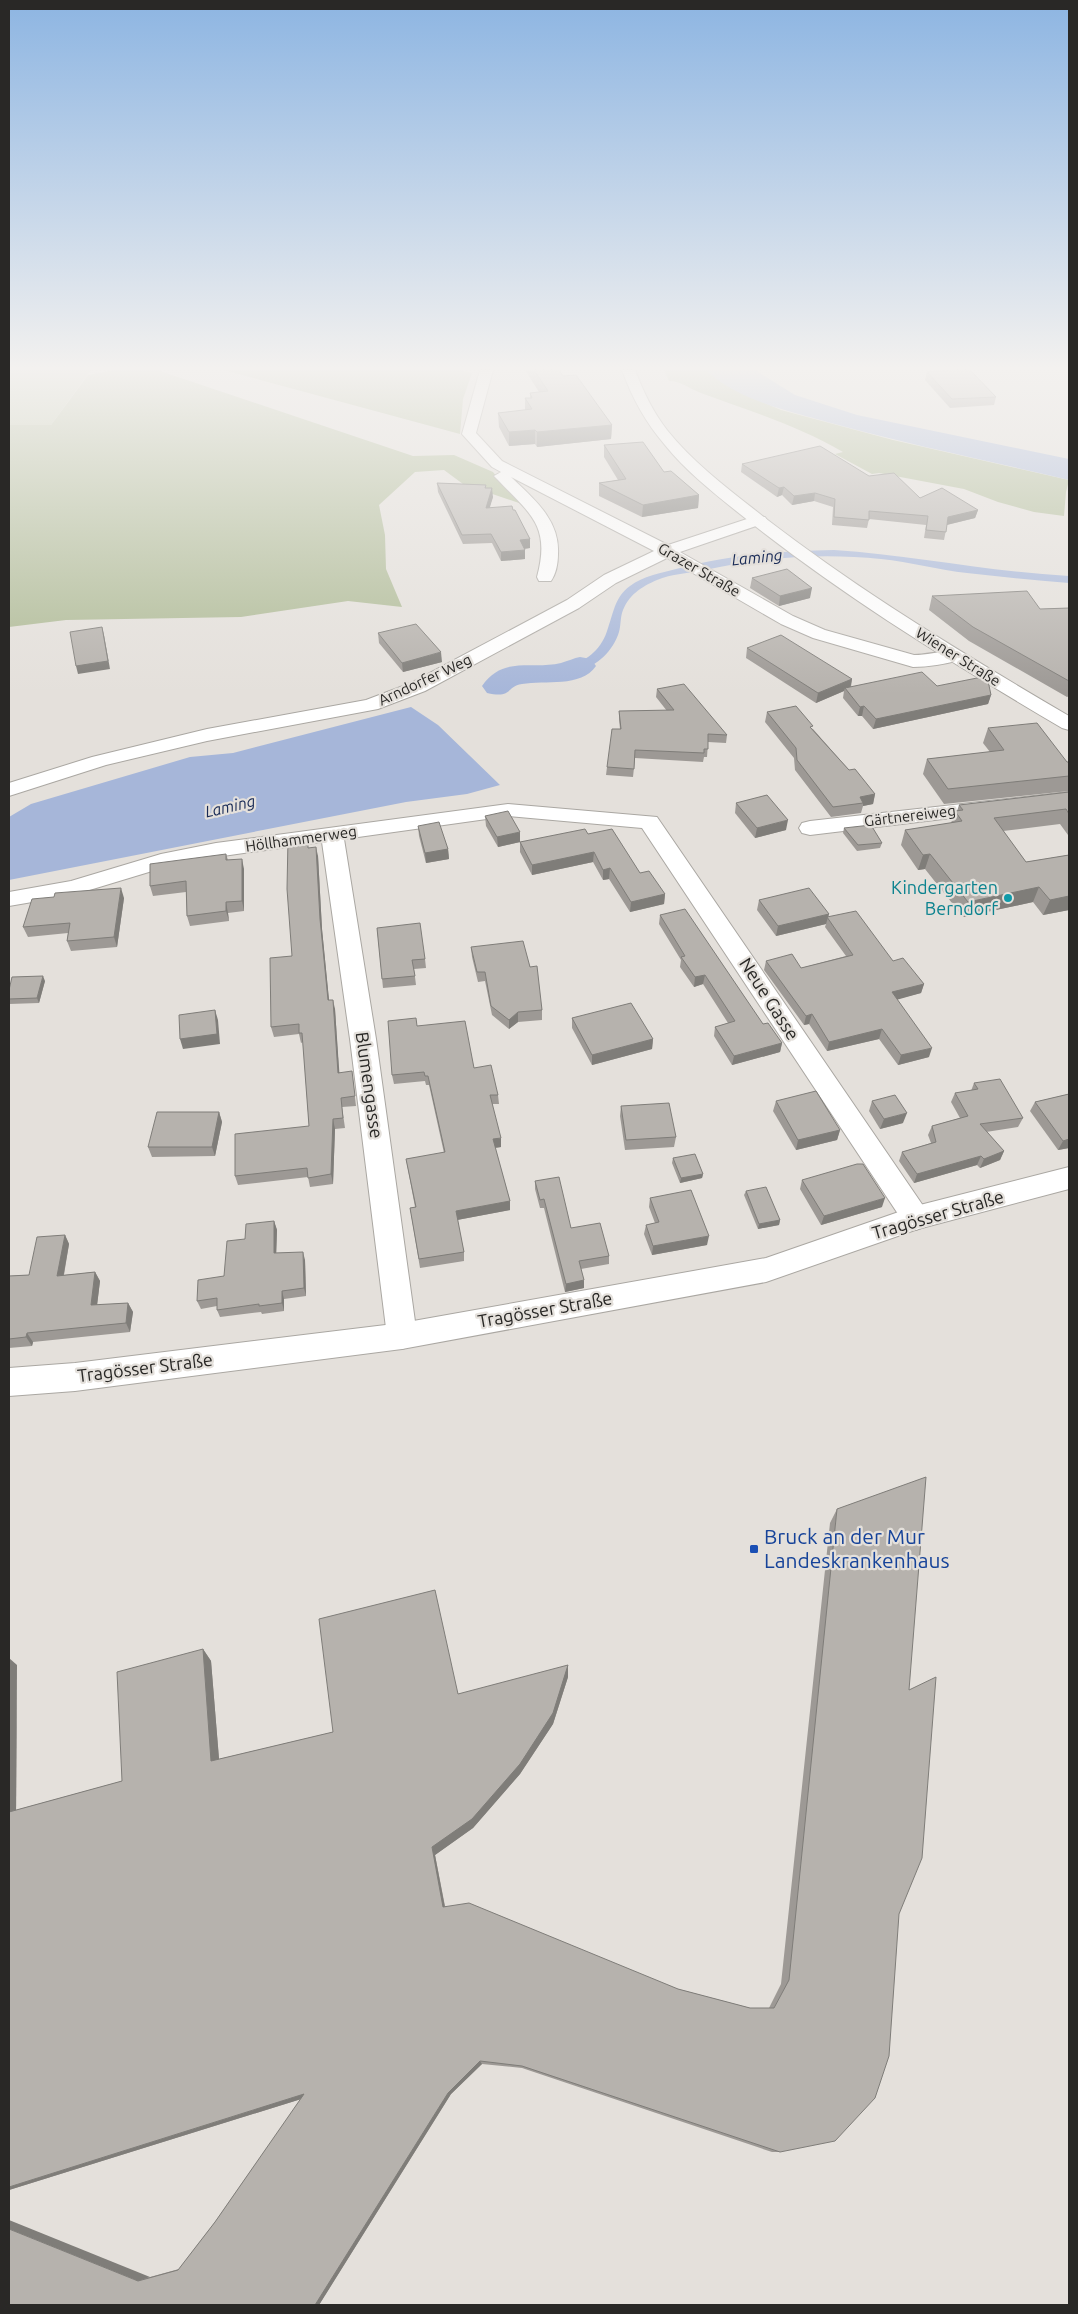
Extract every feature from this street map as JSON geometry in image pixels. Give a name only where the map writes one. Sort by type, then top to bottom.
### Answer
[{"type":"street","points":[[504,478],[540,512],[545,522],[552,546],[551,561],[545,577]]},
{"type":"street","name":"Grazer Straße","points":[[526,478],[572,500],[674,555],[787,620],[819,634],[913,661],[928,661],[954,656]]},
{"type":"street","points":[[708,478],[759,520]]},
{"type":"street","name":"Wiener Straße","points":[[759,520],[849,587],[954,656],[1069,724]]},
{"type":"street","name":"Arndorfer Weg","points":[[9,790],[99,761],[207,735],[371,705],[418,686],[483,653],[573,604],[610,579],[674,555],[703,537],[759,520]]},
{"type":"street","name":"Gärtnereiweg","points":[[810,828],[1069,798]]},
{"type":"street","name":"Höllhammerweg","points":[[9,899],[82,885],[169,859],[332,834],[508,810],[598,818]]},
{"type":"street","name":"Neue Gasse","points":[[598,818],[649,822],[916,1218]]},
{"type":"street","name":"Blumengasse","points":[[332,834],[363,1039],[402,1336]]},
{"type":"street","name":"Tragösser Straße","points":[[9,1382],[75,1377],[402,1336],[766,1270],[916,1218],[1069,1178]]},
{"type":"green space","points":[[9,478],[408,478],[379,505],[385,535],[386,569],[402,607],[348,601],[241,617],[66,620],[9,627]]},
{"type":"green space","points":[[455,478],[498,478],[525,505],[463,484]]},
{"type":"green space","points":[[905,478],[1060,478],[1069,480],[1064,516],[1034,512],[998,502],[964,489]]},
{"type":"water","points":[[834,550],[864,552],[1010,571],[1069,576],[1069,583],[967,573],[892,560],[859,557],[793,557],[749,562],[668,576],[657,580],[631,596],[621,616],[619,632],[611,649],[601,659],[589,667],[576,672],[547,677],[518,678],[517,671],[545,670],[572,665],[594,652],[602,642],[621,595],[630,586],[646,577],[696,564],[735,557],[793,551]]},
{"type":"water","points":[[411,707],[438,725],[500,785],[467,794],[406,802],[9,880],[9,817],[31,804],[190,757],[233,753]]},
{"type":"building","points":[[679,478],[699,495],[643,505],[599,483],[626,479]]},
{"type":"building","points":[[764,478],[899,478],[920,498],[942,488],[978,510],[948,517],[946,532],[926,530],[928,516],[869,511],[869,520],[834,517],[835,499],[815,493],[794,496],[784,487],[779,488]]},
{"type":"building","points":[[437,483],[486,485],[485,488],[492,488],[486,508],[512,506],[530,539],[520,540],[525,550],[501,552],[491,534],[462,535]]},
{"type":"building","points":[[787,569],[812,588],[780,596],[752,578]]},
{"type":"building","points":[[1027,591],[1040,609],[1069,608],[1069,681],[973,627],[932,596]]},
{"type":"building","points":[[416,624],[441,652],[402,663],[378,633]]},
{"type":"building","points":[[102,627],[108,661],[76,666],[70,632]]},
{"type":"building","points":[[781,635],[852,679],[818,693],[747,648]]},
{"type":"building","points":[[922,672],[937,686],[987,676],[991,695],[876,719],[864,706],[860,707],[845,688]]},
{"type":"building","points":[[684,684],[727,735],[708,734],[708,749],[704,749],[704,753],[635,750],[634,769],[607,767],[612,729],[621,729],[619,711],[674,710],[657,689]]},
{"type":"building","points":[[796,706],[813,726],[810,727],[849,770],[855,769],[875,794],[860,797],[863,803],[833,807],[797,760],[796,748],[767,712]]},
{"type":"building","points":[[1037,723],[1067,762],[1069,762],[1069,776],[948,789],[927,759],[1004,750],[988,728]]},
{"type":"building","points":[[1069,792],[1069,814],[1066,809],[994,818],[1026,862],[1069,855],[1069,896],[1050,900],[1039,887],[968,902],[930,854],[923,855],[905,830],[962,821],[955,811],[963,810],[959,805]]},
{"type":"building","points":[[767,795],[788,820],[757,828],[736,803]]},
{"type":"building","points":[[508,811],[520,832],[497,837],[485,816]]},
{"type":"building","points":[[439,822],[448,849],[425,853],[418,826]]},
{"type":"building","points":[[871,825],[882,843],[858,845],[844,828]]},
{"type":"building","points":[[585,829],[588,834],[612,829],[640,873],[649,871],[665,894],[631,902],[610,868],[603,870],[594,852],[532,865],[520,842]]},
{"type":"building","points":[[308,836],[308,848],[316,847],[320,919],[328,1000],[333,1000],[338,1073],[352,1071],[355,1096],[341,1098],[343,1118],[333,1119],[331,1174],[308,1178],[307,1168],[235,1176],[235,1134],[309,1126],[302,1033],[299,1033],[299,1024],[271,1027],[270,958],[292,956],[287,889],[288,839]]},
{"type":"building","points":[[226,854],[226,860],[242,859],[242,901],[226,902],[226,911],[187,916],[186,881],[150,886],[150,864]]},
{"type":"building","points":[[121,888],[114,937],[67,941],[70,923],[23,927],[32,899],[54,897],[55,893]]},
{"type":"building","points":[[809,888],[829,914],[778,926],[759,900]]},
{"type":"building","points":[[685,909],[763,1024],[768,1023],[782,1043],[734,1056],[715,1027],[735,1021],[705,975],[695,977],[681,957],[685,956],[660,915]]},
{"type":"building","points":[[856,911],[893,961],[903,958],[924,984],[892,992],[932,1048],[901,1055],[882,1029],[829,1042],[812,1014],[806,1016],[766,961],[792,954],[801,968],[853,955],[827,917]]},
{"type":"building","points":[[420,923],[425,959],[412,960],[415,976],[382,979],[377,928]]},
{"type":"building","points":[[523,941],[530,967],[537,966],[542,1010],[518,1012],[509,1020],[491,1006],[485,972],[477,972],[471,947]]},
{"type":"building","points":[[43,976],[37,998],[9,999],[12,977]]},
{"type":"building","points":[[631,1003],[653,1039],[592,1055],[572,1018]]},
{"type":"building","points":[[215,1010],[217,1034],[180,1039],[179,1015]]},
{"type":"building","points":[[416,1018],[417,1026],[465,1021],[474,1068],[491,1065],[498,1095],[490,1095],[501,1138],[493,1139],[510,1201],[456,1211],[464,1252],[419,1259],[410,1208],[416,1207],[406,1159],[445,1152],[428,1076],[425,1076],[424,1072],[392,1075],[388,1021]]},
{"type":"building","points":[[1000,1079],[1023,1118],[980,1124],[1004,1151],[984,1159],[981,1156],[917,1174],[902,1152],[936,1142],[932,1126],[968,1116],[955,1093],[978,1089],[974,1083]]},
{"type":"building","points":[[816,1091],[840,1130],[798,1140],[776,1101]]},
{"type":"building","points":[[1069,1094],[1069,1139],[1063,1141],[1035,1102]]},
{"type":"building","points":[[895,1095],[907,1113],[884,1119],[872,1101]]},
{"type":"building","points":[[669,1103],[676,1137],[626,1140],[621,1106]]},
{"type":"building","points":[[157,1112],[219,1112],[212,1147],[148,1147]]},
{"type":"building","points":[[695,1154],[703,1174],[681,1178],[673,1158]]},
{"type":"building","points":[[857,1164],[863,1164],[885,1198],[824,1216],[802,1180]]},
{"type":"building","points":[[559,1177],[571,1228],[600,1223],[609,1256],[579,1261],[584,1280],[566,1284],[544,1199],[540,1200],[535,1181]]},
{"type":"building","points":[[766,1187],[780,1220],[759,1224],[746,1191]]},
{"type":"building","points":[[691,1190],[709,1236],[653,1246],[646,1225],[659,1222],[650,1198]]},
{"type":"building","points":[[274,1221],[274,1253],[303,1252],[304,1288],[282,1291],[282,1303],[259,1306],[259,1304],[217,1310],[217,1298],[197,1301],[198,1280],[224,1276],[227,1241],[245,1239],[246,1224]]},
{"type":"building","points":[[65,1235],[57,1276],[95,1272],[91,1305],[128,1303],[126,1323],[27,1333],[26,1337],[9,1339],[9,1276],[29,1275],[37,1237]]},
{"type":"building","points":[[926,1477],[909,1690],[936,1677],[922,1858],[899,1914],[889,2056],[875,2098],[835,2141],[780,2152],[522,2066],[480,2061],[448,2093],[315,2305],[9,2305],[9,2229],[138,2281],[178,2270],[215,2222],[304,2094],[9,2187],[9,1812],[122,1781],[117,1672],[203,1649],[211,1761],[333,1732],[319,1619],[435,1590],[458,1694],[568,1665],[553,1713],[520,1764],[472,1819],[432,1847],[443,1907],[469,1903],[678,1989],[750,2008],[774,2008],[789,1980],[837,1509]]},
{"type":"waterway","name":"Laming","points":[[498,686],[514,675],[561,672],[580,666]]},
{"type":"place","name":"Kindergarten Berndorf","points":[[1008,898]]},
{"type":"place","name":"Bruck an der Mur Landeskrankenhaus","points":[[754,1549]]}]
